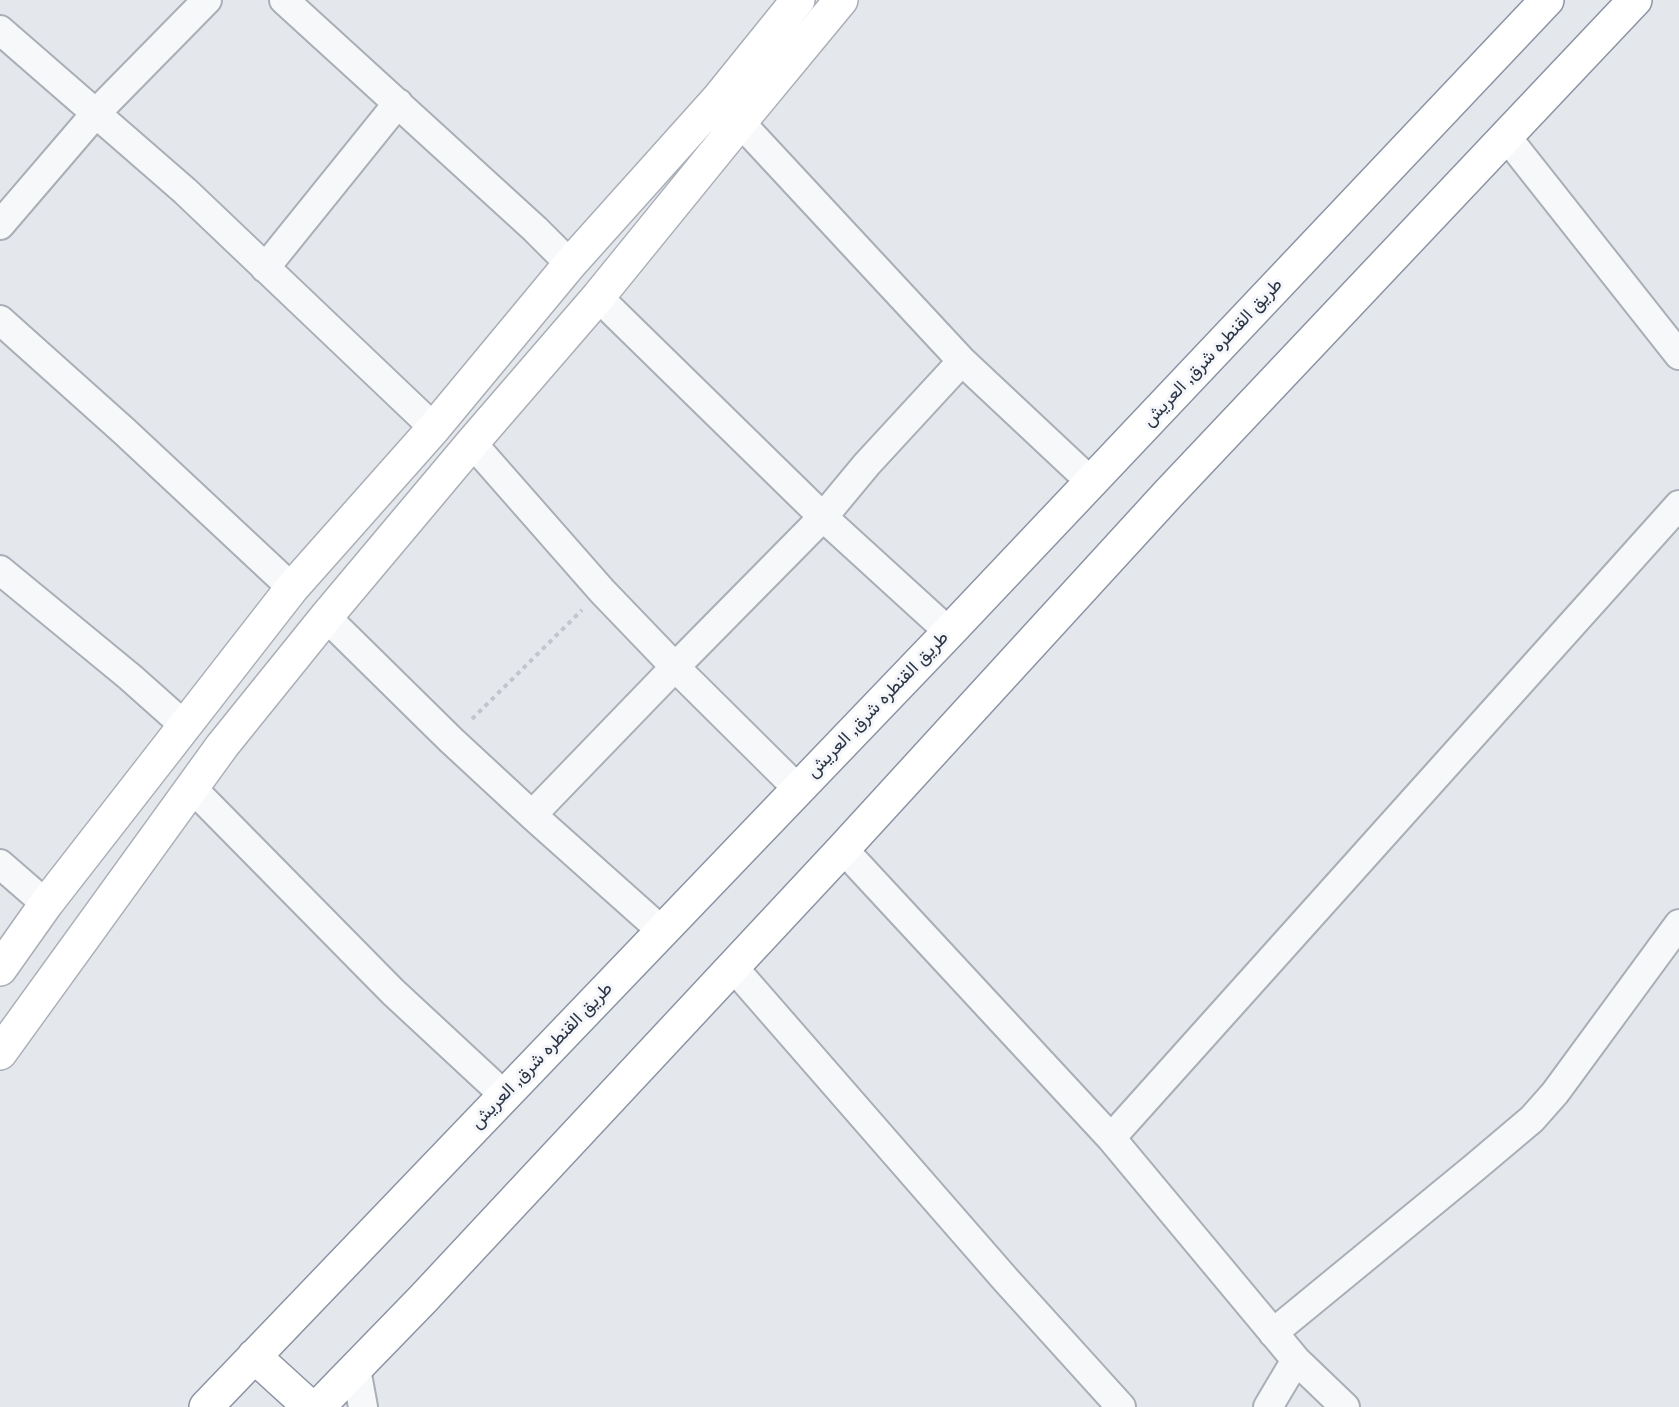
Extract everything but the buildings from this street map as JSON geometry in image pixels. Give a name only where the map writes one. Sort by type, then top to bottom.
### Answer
[{"type":"main road","points":[[0,1053],[222,746],[326,617],[598,297],[729,110],[798,0]]},
{"type":"main road","points":[[0,969],[46,904],[292,588],[434,428],[570,264],[842,0]]},
{"type":"main road","name":"طريق القنطره شرق, العريش","points":[[206,1407],[950,632],[1547,0]]},
{"type":"main road","points":[[318,1407],[422,1300],[843,849],[1168,493],[1635,0]]},
{"type":"main road","points":[[254,1356],[310,1407]]},
{"type":"street","points":[[0,225],[96,113],[207,0]]},
{"type":"street","points":[[284,0],[535,229],[570,264]]},
{"type":"street","points":[[0,30],[185,191],[434,428]]},
{"type":"street","points":[[265,268],[398,103]]},
{"type":"street","points":[[729,110],[962,361],[1091,482]]},
{"type":"street","points":[[1506,135],[1679,355]]},
{"type":"street","points":[[598,297],[823,517],[950,632]]},
{"type":"street","points":[[3,330],[124,431],[292,588]]},
{"type":"street","points":[[532,815],[823,517],[867,464],[962,361]]},
{"type":"street","points":[[472,443],[602,591],[798,789]]},
{"type":"street","points":[[1111,1138],[1679,505]]},
{"type":"street","points":[[0,570],[130,677],[185,726]]},
{"type":"street","points":[[326,617],[451,740],[662,931]]},
{"type":"street","points":[[191,787],[393,992],[504,1095]]},
{"type":"street","points":[[843,849],[1111,1138],[1296,1360],[1345,1407]]},
{"type":"street","points":[[0,864],[46,904]]},
{"type":"street","points":[[1274,1333],[1532,1119],[1555,1093],[1679,924]]},
{"type":"street","points":[[733,967],[1006,1280],[1121,1407]]},
{"type":"street","points":[[1268,1407],[1296,1360]]},
{"type":"street","points":[[356,1369],[363,1407]]},
{"type":"path","points":[[451,740],[602,591]]}]
